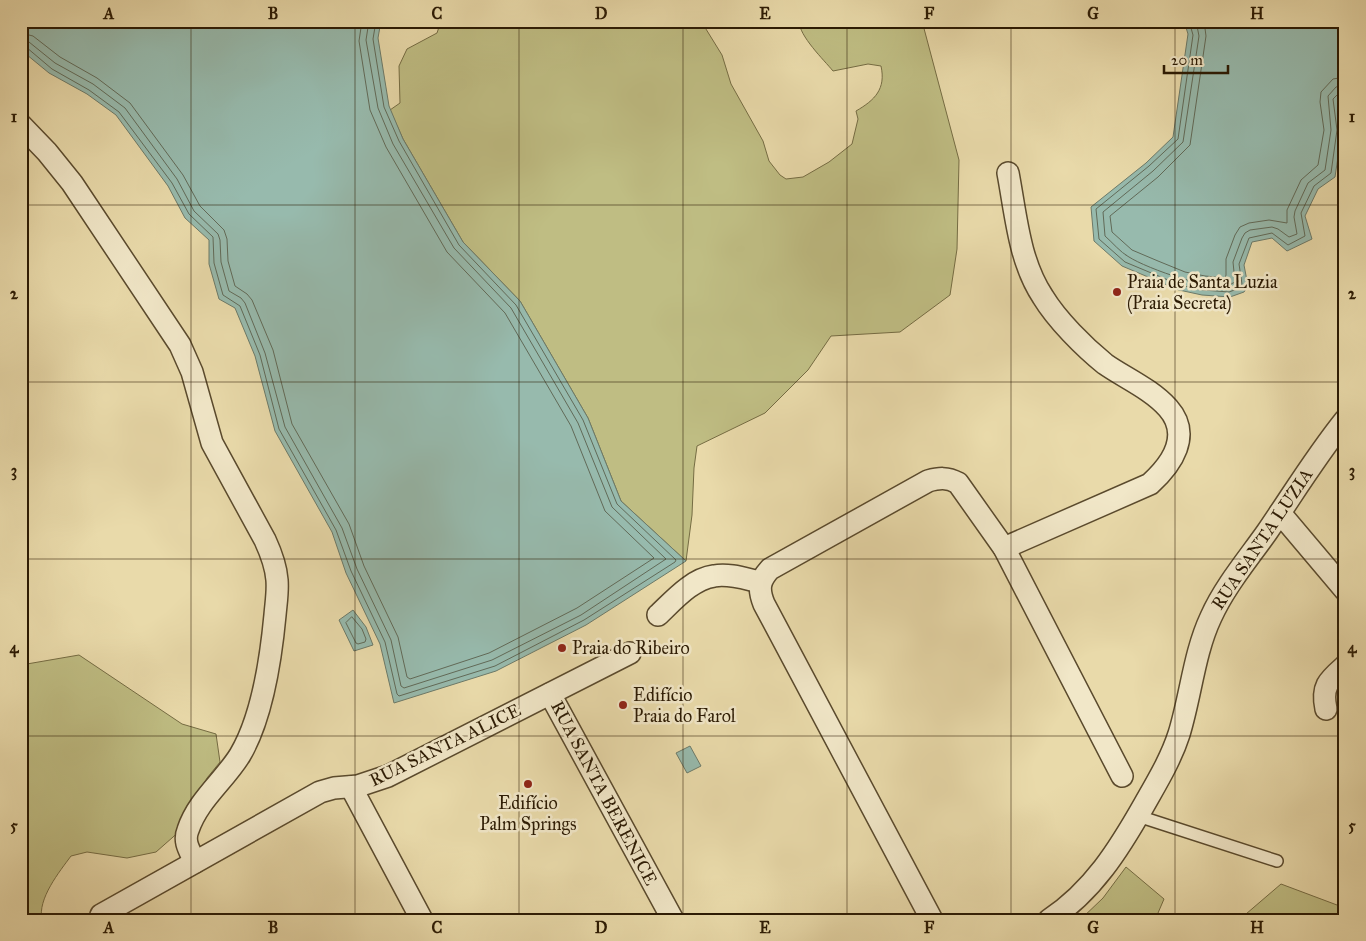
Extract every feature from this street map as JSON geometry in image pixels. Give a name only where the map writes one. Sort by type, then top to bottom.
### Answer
[{"type":"street","points":[[21,125],[47,152],[72,183],[180,345],[192,372],[212,443],[266,540],[276,569],[274,632],[262,693],[252,730],[241,753],[207,796],[187,831],[186,844],[195,862]]},
{"type":"street","points":[[1004,548],[1150,484],[1166,470],[1175,454],[1179,438],[1176,422],[1168,408],[1105,363],[1080,342],[1043,299],[1031,278],[1024,257],[1008,173]]},
{"type":"street","name":"RUA SANTA LUZIA","points":[[1049,920],[1073,902],[1103,871],[1138,816],[1165,769],[1178,736],[1204,634],[1211,616],[1227,588],[1307,471],[1345,420]]},
{"type":"street","points":[[932,920],[764,604],[760,594],[760,582],[770,569],[928,482],[940,478],[958,482],[1004,548],[1122,776]]},
{"type":"street","points":[[1280,513],[1345,590]]},
{"type":"street","points":[[658,615],[697,581],[715,576],[734,576],[760,582]]},
{"type":"street","name":"RUA SANTA ALICE","points":[[101,915],[320,792],[334,788],[371,783],[411,766],[630,652]]},
{"type":"street","points":[[1326,709],[1324,693],[1328,681],[1345,666]]},
{"type":"street","name":"RUA SANTA BERENICE","points":[[550,694],[672,920]]},
{"type":"street","points":[[351,787],[422,920]]},
{"type":"lane","points":[[1138,816],[1277,861]]},
{"type":"shaded area","points":[[441,21],[701,21],[722,55],[731,84],[763,141],[769,161],[780,175],[786,179],[803,177],[829,162],[852,144],[858,119],[856,111],[874,98],[882,81],[881,66],[868,64],[833,71],[807,41],[799,21],[922,21],[959,160],[957,249],[950,295],[900,332],[831,336],[808,370],[765,413],[697,446],[692,515],[686,561],[621,501],[588,418],[520,301],[463,242],[403,139],[390,110],[400,103],[399,66],[407,49],[437,33]]},
{"type":"shaded area","points":[[79,655],[182,724],[216,734],[220,762],[207,778],[181,830],[156,852],[127,858],[87,852],[71,856],[46,894],[41,912],[42,920],[21,920],[21,665]]},
{"type":"shaded area","points":[[1126,867],[1164,899],[1155,920],[1080,920],[1103,898]]},
{"type":"shaded area","points":[[1281,884],[1345,908],[1345,920],[1239,920]]},
{"type":"water","points":[[21,21],[381,21],[378,38],[389,106],[403,139],[463,242],[520,301],[588,418],[621,501],[686,561],[586,625],[496,671],[394,703],[380,644],[346,573],[332,532],[275,431],[255,356],[235,308],[219,299],[209,264],[209,240],[185,218],[168,186],[116,115],[87,94],[49,73],[21,50]]},
{"type":"water","points":[[1184,21],[1345,21],[1345,94],[1338,100],[1342,130],[1335,177],[1318,189],[1305,216],[1312,239],[1287,251],[1272,238],[1252,242],[1244,265],[1248,286],[1244,292],[1230,297],[1202,295],[1179,290],[1122,266],[1094,241],[1091,207],[1146,163],[1173,137],[1188,34]]},
{"type":"water","points":[[353,610],[366,627],[373,645],[354,651],[339,620]]},
{"type":"water","points":[[690,746],[701,766],[687,773],[676,753]]},
{"type":"place","name":"Praia de Santa Luzia (Praia Secreta)","points":[[1117,292]]},
{"type":"place","name":"Praia do Ribeiro","points":[[562,648]]},
{"type":"place","name":"Edifício Praia do Farol","points":[[623,705]]},
{"type":"place","name":"Edifício Palm Springs","points":[[528,784]]}]
